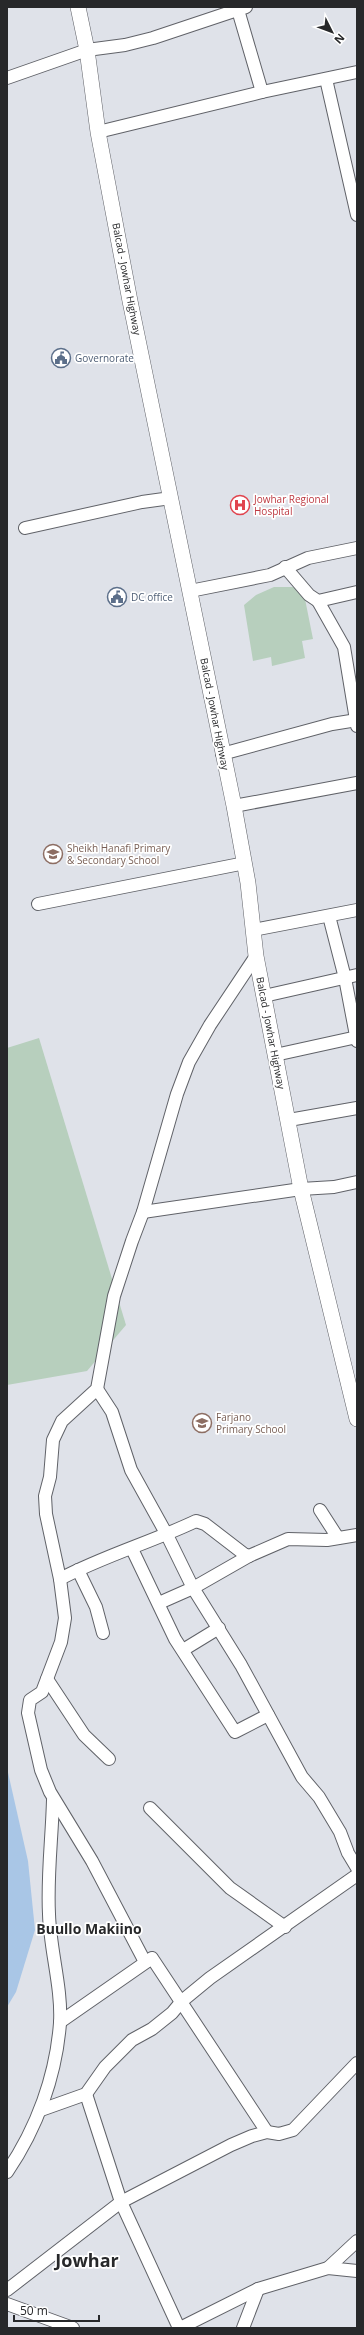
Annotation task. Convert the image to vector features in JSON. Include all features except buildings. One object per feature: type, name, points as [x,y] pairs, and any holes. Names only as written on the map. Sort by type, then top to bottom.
[{"type":"main road","name":"Balcad - Jowhar Highway","points":[[78,7],[87,50],[98,132],[245,864],[256,956],[289,1120],[301,1189],[357,1419]]},
{"type":"street","points":[[7,78],[87,50],[125,45],[153,38],[242,8],[262,92]]},
{"type":"street","points":[[98,132],[262,92],[357,72]]},
{"type":"street","points":[[326,79],[357,215]]},
{"type":"street","points":[[25,528],[142,502],[171,498]]},
{"type":"street","points":[[190,591],[270,574],[308,558],[357,548]]},
{"type":"street","points":[[222,754],[332,724],[357,722],[352,661],[340,637],[318,601],[309,595],[285,567]]},
{"type":"street","points":[[318,601],[357,592]]},
{"type":"street","points":[[234,806],[357,783]]},
{"type":"street","points":[[38,904],[245,864]]},
{"type":"street","points":[[253,930],[357,910]]},
{"type":"street","points":[[275,1056],[357,1039],[345,978],[329,916]]},
{"type":"street","points":[[145,1962],[92,1861],[53,1800],[42,1770],[28,1713],[30,1700],[42,1692],[61,1642],[65,1618],[60,1579],[46,1514],[45,1496],[50,1477],[53,1440],[62,1421],[97,1389],[114,1296],[132,1241],[144,1212],[177,1094],[189,1062],[210,1025],[256,956]]},
{"type":"street","points":[[264,996],[357,975]]},
{"type":"street","points":[[289,1120],[357,1108]]},
{"type":"street","points":[[144,1212],[301,1189],[334,1187],[357,1182]]},
{"type":"street","points":[[97,1389],[112,1412],[131,1470],[167,1535],[193,1588],[219,1628],[302,1777],[319,1798],[340,1832],[348,1853],[357,1868]]},
{"type":"street","points":[[320,1510],[338,1538]]},
{"type":"street","points":[[60,1579],[78,1570],[200,1521],[244,1554],[250,1556]]},
{"type":"street","points":[[159,1603],[193,1588],[250,1556],[288,1539],[327,1540],[357,1535]]},
{"type":"street","points":[[132,1549],[159,1603],[175,1640],[183,1650],[235,1732],[268,1715]]},
{"type":"street","points":[[78,1570],[96,1607],[103,1633]]},
{"type":"street","points":[[183,1650],[219,1628]]},
{"type":"street","points":[[47,1679],[84,1735],[109,1759]]},
{"type":"street","points":[[7,2172],[21,2151],[41,2110],[55,2064],[60,2022],[49,1916],[49,1851],[53,1800]]},
{"type":"street","points":[[150,1808],[230,1888],[285,1927]]},
{"type":"street","points":[[41,2110],[86,2094],[118,2052],[172,2013],[182,2001],[210,1978],[285,1927],[357,1875]]},
{"type":"street","points":[[60,2022],[152,1958],[182,2001],[222,2066],[267,2132]]},
{"type":"street","points":[[7,2290],[121,2202],[231,2145],[267,2132],[279,2134],[293,2130],[357,2064]]},
{"type":"street","points":[[86,2094],[121,2202],[153,2276],[180,2328],[258,2289],[328,2268],[357,2271]]},
{"type":"street","points":[[328,2268],[357,2241]]},
{"type":"street","points":[[246,2326],[258,2289]]},
{"type":"street","points":[[7,2304],[72,2328]]},
{"type":"green space","points":[[274,587],[293,587],[304,594],[313,639],[302,641],[305,658],[272,666],[271,657],[253,661],[244,605],[256,595]]},
{"type":"green space","points":[[39,1038],[126,1325],[87,1371],[7,1385],[7,1048]]},
{"type":"water","points":[[7,1768],[28,1861],[35,1930],[16,1992],[7,2007]]},
{"type":"place","name":"Governorate","points":[[61,358]]},
{"type":"place","name":"Jowhar Regional Hospital","points":[[240,505]]},
{"type":"place","name":"DC office","points":[[117,597]]},
{"type":"place","name":"Sheikh Hanafi Primary & Secondary School","points":[[53,854]]},
{"type":"place","name":"Farjano Primary School","points":[[202,1423]]},
{"type":"district","name":"Buullo Makiino","points":[[89,1928]]},
{"type":"district","name":"Jowhar","points":[[87,2260]]}]
